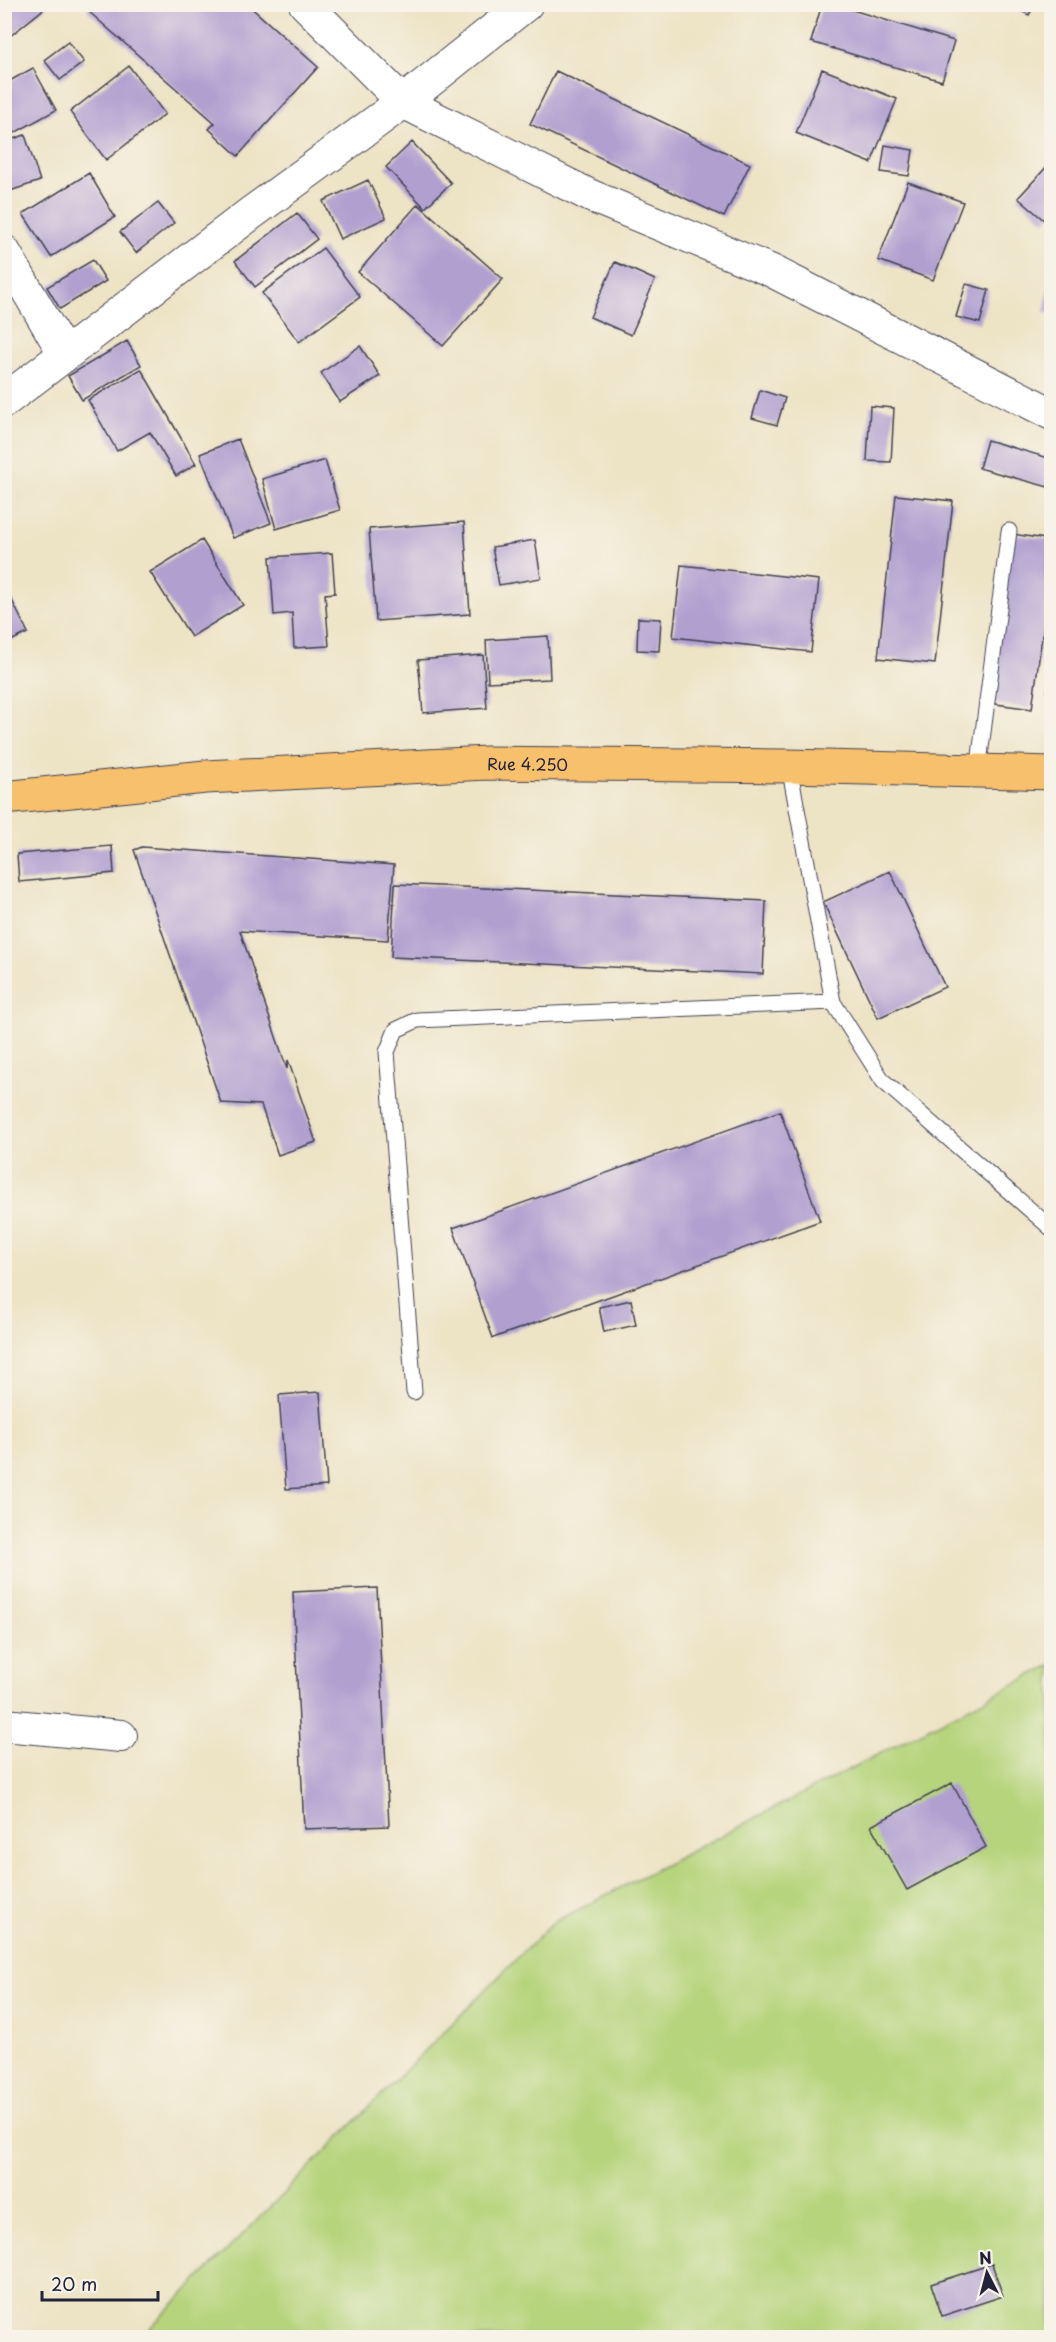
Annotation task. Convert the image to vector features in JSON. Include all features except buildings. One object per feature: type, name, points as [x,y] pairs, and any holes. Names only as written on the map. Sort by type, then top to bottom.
[{"type":"main road","name":"Rue 4.250","points":[[4,798],[205,777],[487,763],[789,766],[1052,773]]},
{"type":"street","points":[[305,4],[403,102],[591,196],[772,271],[1052,414]]},
{"type":"street","points":[[4,401],[250,214],[403,102],[526,4]]},
{"type":"street","points":[[4,251],[65,355]]},
{"type":"street","points":[[4,1725],[121,1736]]},
{"type":"lane","points":[[978,771],[1009,531]]},
{"type":"lane","points":[[789,766],[833,1002],[883,1081],[1052,1230]]},
{"type":"lane","points":[[414,1392],[387,1052],[396,1029],[417,1020],[833,1002]]},
{"type":"green space","points":[[1051,1665],[1051,2337],[140,2338],[552,1923]]}]
